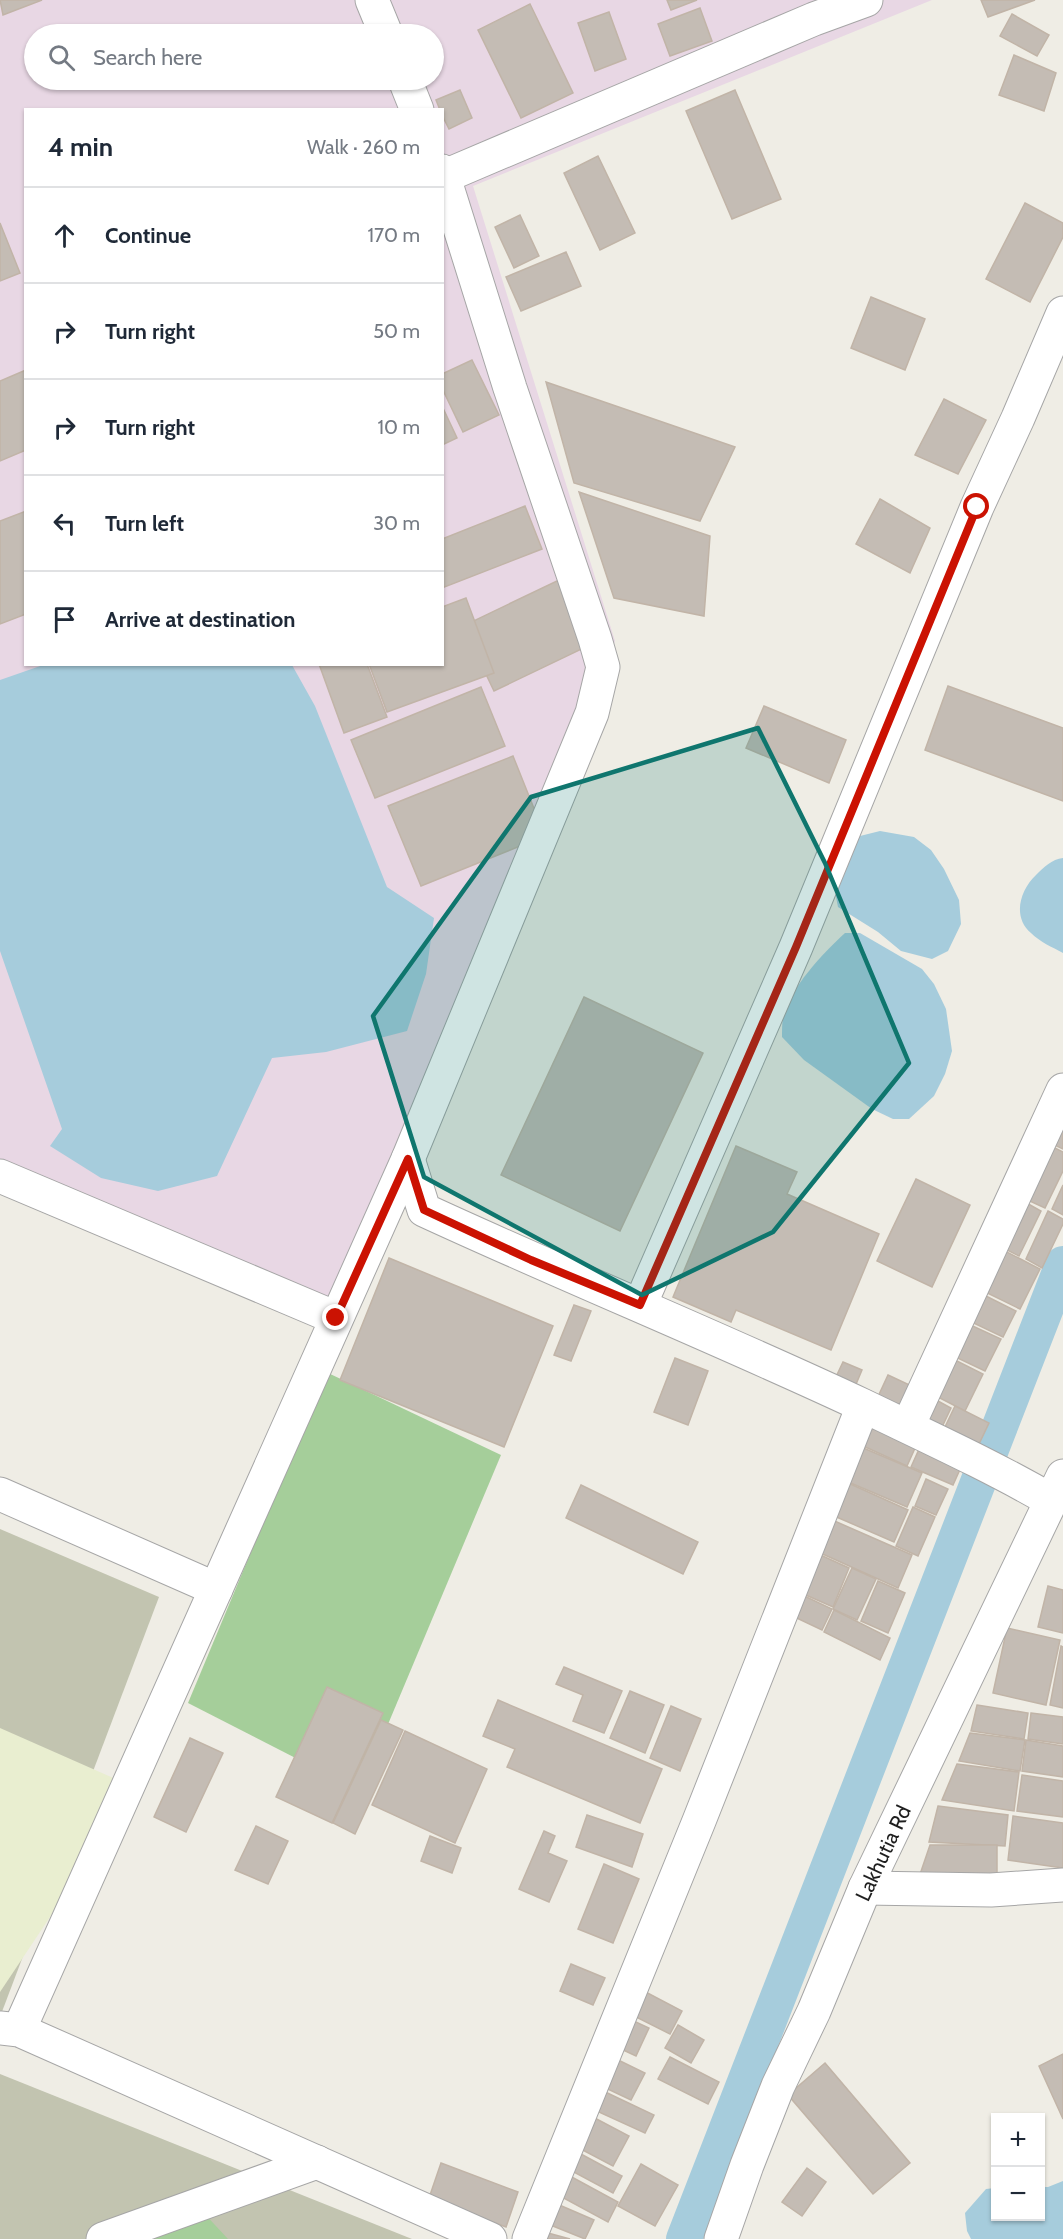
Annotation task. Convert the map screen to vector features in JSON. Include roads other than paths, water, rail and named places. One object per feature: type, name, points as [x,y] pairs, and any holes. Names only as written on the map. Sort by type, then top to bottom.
[{"type":"street","points":[[372,0],[382,24]]},
{"type":"street","points":[[490,2239],[9,2029],[216,1589],[408,1159],[592,713],[603,667],[510,388],[444,174],[814,19],[866,0]]},
{"type":"street","points":[[409,90],[416,108]]},
{"type":"street","points":[[640,1305],[796,947],[977,507],[1063,313]]},
{"type":"street","points":[[908,1426],[1063,1090]]},
{"type":"street","points":[[408,1159],[424,1210],[531,1260],[810,1380],[1005,1474],[1058,1488]]},
{"type":"street","points":[[0,1176],[336,1318]]},
{"type":"street","points":[[529,2239],[699,1821],[863,1406]]},
{"type":"street","name":"Lakhutia Rd","points":[[721,2239],[778,2086],[814,2011],[865,1888],[1058,1488]]},
{"type":"street","points":[[0,1494],[216,1589]]},
{"type":"street","points":[[865,1888],[991,1890],[1063,1885]]},
{"type":"street","points":[[103,2239],[317,2162]]},
{"type":"water","points":[[40,666],[293,666],[315,706],[387,887],[434,918],[426,974],[407,1031],[326,1052],[272,1058],[217,1176],[158,1191],[101,1178],[50,1146],[62,1129],[0,951],[0,680]]},
{"type":"water","points":[[880,831],[914,837],[931,850],[944,869],[959,900],[961,924],[948,951],[932,959],[901,951],[878,932],[838,907],[833,882],[844,853],[860,836]]},
{"type":"water","points":[[1063,858],[1063,953],[1042,942],[1025,927],[1020,904],[1030,881],[1048,864]]},
{"type":"water","points":[[845,933],[860,933],[922,969],[934,984],[946,1009],[952,1051],[945,1074],[934,1096],[909,1119],[893,1119],[872,1109],[804,1060],[782,1037],[783,1017],[792,995],[827,950]]},
{"type":"water","points":[[1063,2181],[1063,2239],[971,2239],[967,2231],[965,2213],[986,2189],[991,2188],[991,2221],[1045,2221],[1045,2187]]},
{"type":"waterway","points":[[684,2239],[1063,1264]]}]
